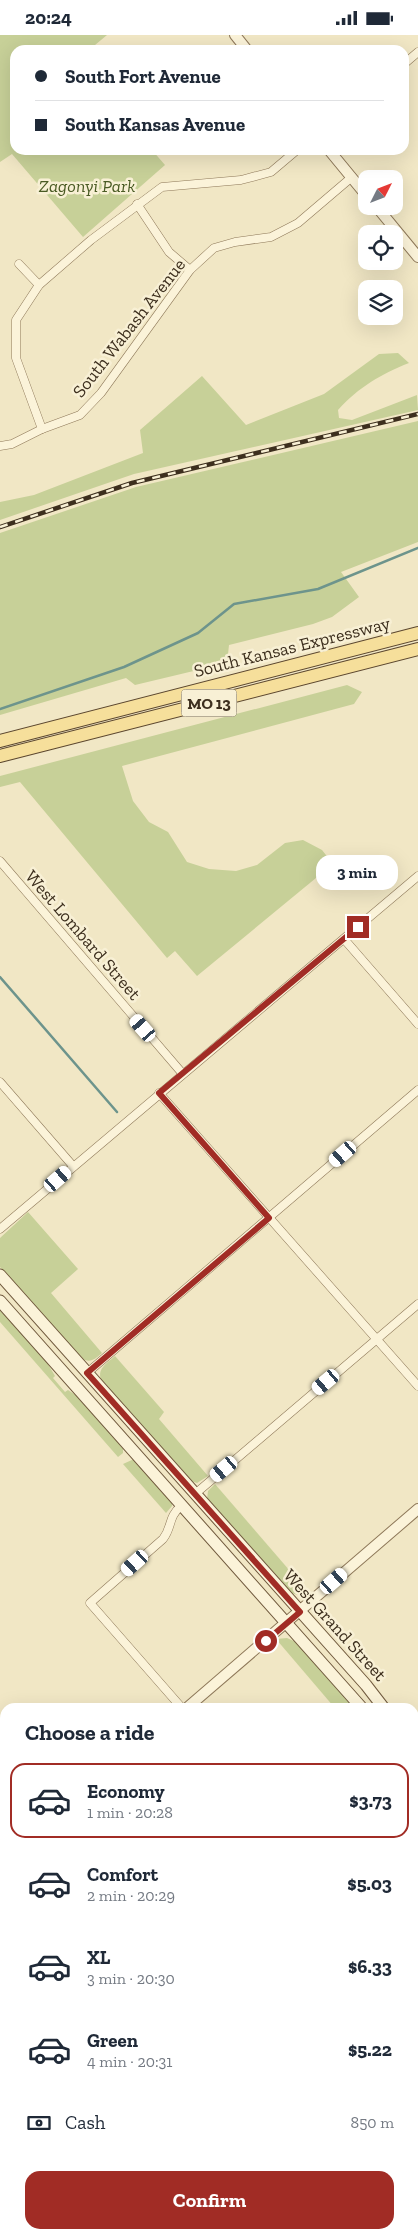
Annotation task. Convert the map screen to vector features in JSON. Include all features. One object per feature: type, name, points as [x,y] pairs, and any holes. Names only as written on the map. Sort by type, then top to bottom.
[{"type":"main road","name":"South Kansas Expressway","points":[[0,741],[418,633]]},
{"type":"main road","name":"South Kansas Expressway","points":[[0,756],[418,649]]},
{"type":"main road","name":"West Grand Street","points":[[0,1275],[366,1685],[380,1703]]},
{"type":"main road","name":"West Grand Street","points":[[0,1301],[357,1703]]},
{"type":"street","points":[[235,35],[243,45]]},
{"type":"street","points":[[42,429],[16,358],[16,320],[39,285],[137,204],[162,187],[241,180],[271,172],[291,155]]},
{"type":"street","points":[[333,155],[358,185]]},
{"type":"street","name":"South Wabash Avenue","points":[[0,446],[12,445],[42,429],[80,415],[101,393],[190,270],[214,248],[235,242],[271,237],[298,223],[352,177]]},
{"type":"street","points":[[137,204],[169,252],[190,270]]},
{"type":"street","points":[[383,215],[418,257]]},
{"type":"street","points":[[19,264],[39,285]]},
{"type":"street","name":"West Lombard Street","points":[[0,861],[182,1073]]},
{"type":"street","points":[[0,1229],[182,1073],[418,876]]},
{"type":"street","points":[[344,939],[418,1025]]},
{"type":"street","points":[[0,1082],[73,1166]]},
{"type":"street","points":[[87,1373],[418,1089]]},
{"type":"street","points":[[159,1093],[418,1386]]},
{"type":"street","points":[[194,1494],[418,1304]]},
{"type":"street","points":[[178,1703],[90,1603],[163,1539],[168,1531],[172,1515],[182,1505]]},
{"type":"street","points":[[193,1703],[418,1509]]},
{"type":"green space","name":"Zagonyi Park","points":[[0,35],[107,35],[95,45],[10,45],[10,155],[0,162]]},
{"type":"green space","name":"Zagonyi Park","points":[[13,155],[156,155],[165,165],[83,237]]},
{"type":"green space","points":[[398,353],[409,363],[362,388],[338,410],[339,418],[352,420],[417,395],[418,410],[134,474],[0,520],[0,502],[34,495],[143,453],[140,430],[202,376],[246,425],[324,394],[379,354]]},
{"type":"green space","points":[[418,421],[418,542],[341,572],[359,597],[332,617],[313,624],[229,645],[227,663],[135,685],[126,678],[0,715],[0,533],[136,487]]},
{"type":"green space","points":[[347,685],[362,692],[354,704],[122,766],[133,801],[149,822],[168,832],[187,862],[209,869],[236,871],[257,865],[285,843],[303,840],[322,850],[333,864],[197,976],[175,951],[167,958],[20,782],[0,787],[0,776]]},
{"type":"green space","points":[[28,1212],[78,1269],[51,1293],[102,1353],[92,1360],[87,1361],[81,1358],[0,1267],[0,1238]]},
{"type":"green space","points":[[0,1307],[42,1354],[55,1376],[53,1378],[65,1392],[68,1390],[80,1398],[123,1446],[123,1453],[118,1457],[0,1322]]},
{"type":"green space","points":[[115,1356],[164,1412],[159,1419],[208,1476],[197,1483],[188,1480],[102,1382],[100,1377],[101,1370]]},
{"type":"green space","points":[[134,1459],[172,1501],[172,1506],[166,1513],[123,1464]]},
{"type":"green space","points":[[215,1484],[309,1593],[302,1596],[291,1593],[207,1499],[208,1491]]},
{"type":"green space","points":[[287,1638],[296,1642],[351,1703],[331,1703],[276,1639]]},
{"type":"waterway","points":[[0,709],[124,667],[198,633],[234,604],[318,589],[418,548]]},
{"type":"waterway","points":[[0,977],[117,1112]]},
{"type":"railway","points":[[0,527],[132,483],[418,414]]},
{"type":"route","points":[[266,1641],[300,1612],[87,1373],[269,1218],[159,1093],[358,927]]}]
